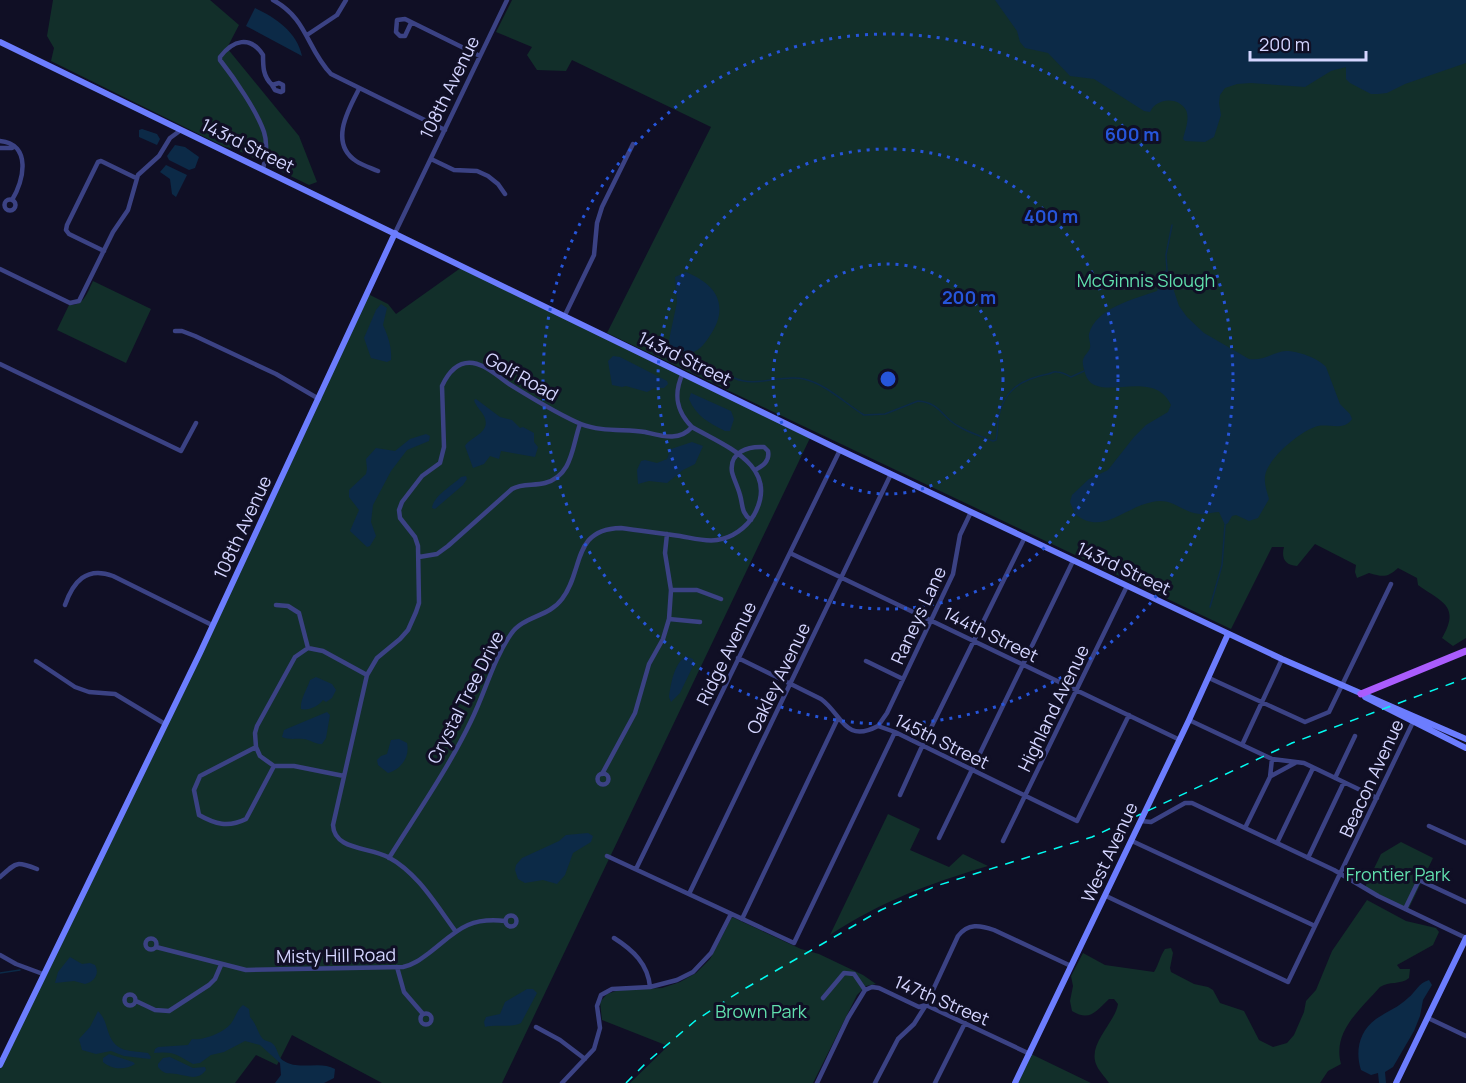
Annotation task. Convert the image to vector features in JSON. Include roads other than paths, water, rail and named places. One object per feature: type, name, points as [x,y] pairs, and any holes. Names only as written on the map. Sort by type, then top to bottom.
[{"type":"main road","name":"143rd Street","points":[[0,42],[840,450],[1228,634],[1361,694]]},
{"type":"main road","name":"108th Avenue","points":[[0,1065],[165,724],[395,233]]},
{"type":"main road","name":"West Avenue","points":[[1015,1083],[1106,896],[1228,634]]},
{"type":"main road","points":[[1361,694],[1466,651]]},
{"type":"main road","points":[[1386,685],[1380,694],[1386,703]]},
{"type":"main road","points":[[1361,694],[1386,703],[1466,748]]},
{"type":"main road","points":[[1361,694],[1373,703],[1466,739]]},
{"type":"main road","points":[[1396,1083],[1466,938]]},
{"type":"street","points":[[273,0],[294,15],[324,66],[341,80],[444,130]]},
{"type":"street","points":[[307,34],[337,15],[346,0]]},
{"type":"street","name":"108th Avenue","points":[[395,233],[507,0]]},
{"type":"street","points":[[411,23],[480,56]]},
{"type":"street","points":[[263,169],[266,149],[265,134],[220,57],[238,42],[243,41],[252,45],[263,55],[265,74],[272,85]]},
{"type":"street","points":[[359,89],[343,125],[342,135],[348,154],[356,161],[378,171]]},
{"type":"street","points":[[168,124],[170,138]]},
{"type":"street","points":[[0,269],[73,303],[81,298],[113,232],[128,210],[136,178],[159,156],[170,138],[182,130]]},
{"type":"street","points":[[0,141],[6,142],[21,154],[23,164],[12,200]]},
{"type":"street","points":[[565,315],[592,260],[602,207],[633,144]]},
{"type":"street","points":[[0,148],[14,148]]},
{"type":"street","points":[[431,159],[454,170],[477,171],[488,176],[505,194]]},
{"type":"street","points":[[104,251],[67,232],[67,225],[98,162],[101,161],[136,178]]},
{"type":"street","points":[[175,331],[195,336],[276,374],[319,399]]},
{"type":"street","points":[[0,364],[181,451],[195,423]]},
{"type":"street","name":"Golf Road","points":[[390,858],[370,849],[348,845],[336,837],[333,825],[367,675],[377,658],[400,639],[412,622],[419,603],[419,557],[415,537],[400,518],[399,510],[402,502],[422,476],[440,463],[444,447],[442,386],[452,370],[466,364],[481,366],[580,424],[588,426],[675,438],[687,433],[692,427]]},
{"type":"street","points":[[683,373],[678,387],[677,404],[680,412],[692,427],[738,453],[748,460],[755,470],[760,485],[760,494],[759,503],[751,520],[743,513],[732,469],[738,453],[746,448],[761,446],[769,454],[765,464],[755,470]]},
{"type":"street","points":[[419,557],[437,554],[517,486],[547,483],[561,475],[570,461],[580,424]]},
{"type":"street","name":"Ridge Avenue","points":[[636,869],[840,450]]},
{"type":"street","name":"Oakley Avenue","points":[[689,894],[891,474]]},
{"type":"street","name":"Raneys Lane","points":[[878,726],[883,720],[953,574],[960,535],[971,512]]},
{"type":"street","name":"Crystal Tree Drive","points":[[390,858],[472,721],[510,635],[524,622],[546,613],[562,600],[568,590],[579,556],[588,541],[598,533],[613,528],[716,540],[739,532],[751,520]]},
{"type":"street","points":[[602,774],[635,713],[649,664],[663,639],[669,619],[671,590],[665,553],[667,534]]},
{"type":"street","points":[[900,795],[1024,537]]},
{"type":"street","name":"144th Street","points":[[790,553],[1180,740]]},
{"type":"street","points":[[939,838],[1073,561]]},
{"type":"street","points":[[65,605],[77,581],[87,575],[101,573],[113,576],[212,625]]},
{"type":"street","points":[[1209,678],[1305,722],[1329,712],[1391,584]]},
{"type":"street","name":"Highland Avenue","points":[[1003,841],[1127,586]]},
{"type":"street","points":[[671,590],[697,590],[721,599]]},
{"type":"street","points":[[276,605],[288,606],[299,613],[308,648]]},
{"type":"street","points":[[669,619],[700,622]]},
{"type":"street","points":[[344,776],[294,766],[274,766],[260,756],[256,747],[255,733],[295,657],[308,648],[323,651],[367,675]]},
{"type":"street","name":"145th Street","points":[[738,658],[821,699],[848,728],[859,731],[878,726],[895,732],[1077,821],[1129,715]]},
{"type":"street","points":[[1242,745],[1282,659]]},
{"type":"street","points":[[36,661],[82,690],[115,694],[165,724]]},
{"type":"street","points":[[866,661],[903,679]]},
{"type":"street","points":[[742,919],[838,718]]},
{"type":"street","name":"Beacon Avenue","points":[[1106,896],[1288,982],[1414,719]]},
{"type":"street","points":[[1189,720],[1272,759],[1298,762],[1377,798]]},
{"type":"street","points":[[607,856],[794,944],[895,732]]},
{"type":"street","points":[[1335,778],[1355,736]]},
{"type":"street","points":[[256,747],[200,776],[194,790],[199,816],[214,823],[228,825],[246,819],[274,766]]},
{"type":"street","points":[[1245,828],[1273,770],[1272,759]]},
{"type":"street","points":[[1270,777],[1298,762]]},
{"type":"street","points":[[1277,843],[1313,768]]},
{"type":"street","points":[[1308,858],[1344,782]]},
{"type":"street","points":[[1141,821],[1151,822],[1185,803],[1192,803],[1341,874],[1378,896],[1466,938]]},
{"type":"street","points":[[1430,826],[1466,843]]},
{"type":"street","points":[[1132,841],[1315,927]]},
{"type":"street","points":[[390,858],[415,877],[456,932]]},
{"type":"street","points":[[0,877],[15,863],[21,862],[37,869]]},
{"type":"street","points":[[1405,909],[1419,880],[1466,902]]},
{"type":"street","points":[[562,1083],[594,1049],[600,1028],[597,1006],[601,995],[612,989],[650,987],[677,980],[693,972],[711,953],[731,914]]},
{"type":"street","name":"Misty Hill Road","points":[[156,947],[246,970],[397,967],[411,965],[456,932],[476,921],[505,921]]},
{"type":"street","points":[[875,1083],[898,1039],[914,1024],[926,1005],[958,936],[964,928],[982,926],[1071,966]]},
{"type":"street","points":[[614,938],[632,949],[641,960],[648,975],[650,987]]},
{"type":"street","points":[[0,955],[43,974]]},
{"type":"street","points":[[136,1001],[155,1010],[170,1011],[209,986],[221,965]]},
{"type":"street","points":[[397,967],[404,992],[423,1014]]},
{"type":"street","name":"147th Street","points":[[824,998],[844,973],[854,974],[865,990],[872,987],[879,988],[919,1007],[926,1005],[1030,1053]]},
{"type":"street","points":[[816,1083],[852,1010],[865,990]]},
{"type":"street","points":[[1428,1018],[1466,1036]]},
{"type":"street","points":[[935,1083],[965,1023]]},
{"type":"street","points":[[536,1026],[585,1059]]},
{"type":"water","points":[[995,0],[1466,0],[1466,63],[1405,84],[1387,93],[1378,94],[1371,94],[1350,83],[1346,79],[1346,67],[1331,71],[1305,87],[1237,84],[1225,88],[1220,95],[1221,115],[1214,137],[1205,142],[1185,141],[1183,139],[1188,117],[1186,110],[1178,102],[1167,100],[1157,104],[1150,112],[1144,111],[1094,79],[1070,76],[1048,53],[1025,48],[1020,42],[1017,31]]},
{"type":"water","points":[[255,8],[270,16],[290,33],[296,40],[302,56],[246,26]]},
{"type":"water","points":[[139,130],[157,134],[160,139],[157,145],[139,137]]},
{"type":"water","points":[[175,145],[185,147],[199,157],[195,168],[189,170],[169,160],[167,156]]},
{"type":"water","points":[[166,165],[187,175],[176,197],[172,194],[170,179],[160,172]]},
{"type":"water","points":[[1167,270],[1179,306],[1204,333],[1249,359],[1259,359],[1286,351],[1313,358],[1326,367],[1340,404],[1352,419],[1341,426],[1318,426],[1311,429],[1294,439],[1278,454],[1267,469],[1265,482],[1269,499],[1258,518],[1249,521],[1236,515],[1232,516],[1225,525],[1219,512],[1194,513],[1172,503],[1159,501],[1141,505],[1104,521],[1094,522],[1075,514],[1070,502],[1072,495],[1089,479],[1108,470],[1134,437],[1146,425],[1168,412],[1171,405],[1163,394],[1151,388],[1100,387],[1091,382],[1085,373],[1083,363],[1090,348],[1089,334],[1099,317],[1127,301],[1157,291],[1164,271]]},
{"type":"water","points":[[686,272],[706,283],[713,290],[719,307],[719,316],[709,337],[700,348],[688,354],[671,347],[669,340],[677,302],[675,277]]},
{"type":"water","points":[[381,304],[387,308],[383,325],[389,342],[391,360],[387,362],[371,358],[364,338]]},
{"type":"water","points":[[613,356],[620,357],[667,381],[668,384],[664,388],[655,388],[647,392],[612,385],[608,361]]},
{"type":"water","points":[[691,393],[731,411],[734,419],[730,431],[725,431],[708,422],[699,414],[689,399]]},
{"type":"water","points":[[476,399],[500,417],[512,420],[520,428],[523,427],[534,433],[534,442],[538,447],[535,457],[501,451],[499,459],[490,456],[484,464],[473,468],[465,446],[480,434],[486,422],[474,400]]},
{"type":"water","points":[[426,434],[430,436],[429,441],[407,450],[391,471],[373,505],[371,522],[376,536],[367,547],[350,531],[359,510],[349,497],[349,490],[366,474],[366,459],[376,448],[395,451],[410,439]]},
{"type":"water","points":[[692,442],[703,446],[695,464],[667,483],[649,481],[638,484],[637,470],[641,461],[657,463],[667,459],[671,449]]},
{"type":"water","points":[[466,476],[467,479],[463,485],[435,509],[432,508],[440,495],[461,477]]},
{"type":"water","points":[[686,656],[693,659],[694,664],[680,693],[671,702],[669,697],[674,674]]},
{"type":"water","points":[[316,677],[332,684],[336,690],[332,698],[326,702],[323,700],[313,708],[301,709],[310,680]]},
{"type":"water","points":[[327,712],[330,715],[326,738],[322,744],[305,739],[282,737],[284,730]]},
{"type":"water","points":[[399,739],[407,743],[406,757],[401,765],[388,773],[378,765],[377,760],[387,754],[391,740]]},
{"type":"water","points":[[588,833],[593,836],[591,842],[573,853],[565,875],[557,884],[543,880],[525,883],[518,879],[515,870],[522,858],[559,841],[566,835]]},
{"type":"water","points":[[70,957],[82,964],[95,965],[97,971],[93,979],[85,984],[74,981],[55,983],[58,972]]},
{"type":"water","points":[[1429,980],[1432,985],[1423,1000],[1414,1031],[1393,1067],[1385,1072],[1386,1083],[1379,1083],[1378,1073],[1371,1075],[1361,1070],[1358,1056],[1362,1036],[1370,1024],[1401,1004],[1422,983]]},
{"type":"water","points":[[527,989],[533,989],[537,993],[521,1023],[485,1027],[486,1017],[500,1014],[505,1002]]},
{"type":"water","points":[[243,1005],[249,1009],[250,1017],[262,1038],[274,1045],[282,1060],[296,1065],[329,1066],[335,1069],[334,1078],[324,1083],[275,1083],[281,1075],[280,1063],[260,1045],[245,1041],[224,1052],[211,1055],[200,1063],[193,1064],[172,1053],[154,1053],[158,1047],[188,1045],[192,1039],[202,1039],[220,1032],[229,1026]]},
{"type":"water","points":[[98,1011],[117,1046],[122,1049],[148,1053],[150,1059],[124,1056],[111,1051],[96,1054],[82,1050],[79,1039],[90,1027]]},
{"type":"water","points":[[109,1054],[135,1064],[123,1068],[111,1067],[103,1062],[103,1058]]},
{"type":"water","points":[[170,1057],[193,1068],[205,1067],[206,1070],[200,1076],[193,1077],[160,1070],[158,1064],[163,1058]]},
{"type":"waterway","points":[[1167,270],[1166,255],[1172,225]]},
{"type":"waterway","points":[[734,378],[751,382],[786,378],[804,379],[828,390],[864,415],[885,414],[918,401],[925,402],[936,407],[953,423],[993,441],[996,440],[1000,410],[1015,388],[1030,379],[1054,372],[1061,372],[1071,377],[1084,371]]},
{"type":"waterway","points":[[1210,607],[1222,565],[1225,525]]},
{"type":"waterway","points":[[0,973],[20,970]]},
{"type":"railway","points":[[626,1083],[695,1021],[739,992],[881,910],[936,886],[1092,837],[1292,743],[1466,678]]},
{"type":"park label","name":"McGinnis Slough","points":[[1146,280]]},
{"type":"park label","name":"Frontier Park","points":[[1398,874]]},
{"type":"park label","name":"Brown Park","points":[[761,1011]]}]
